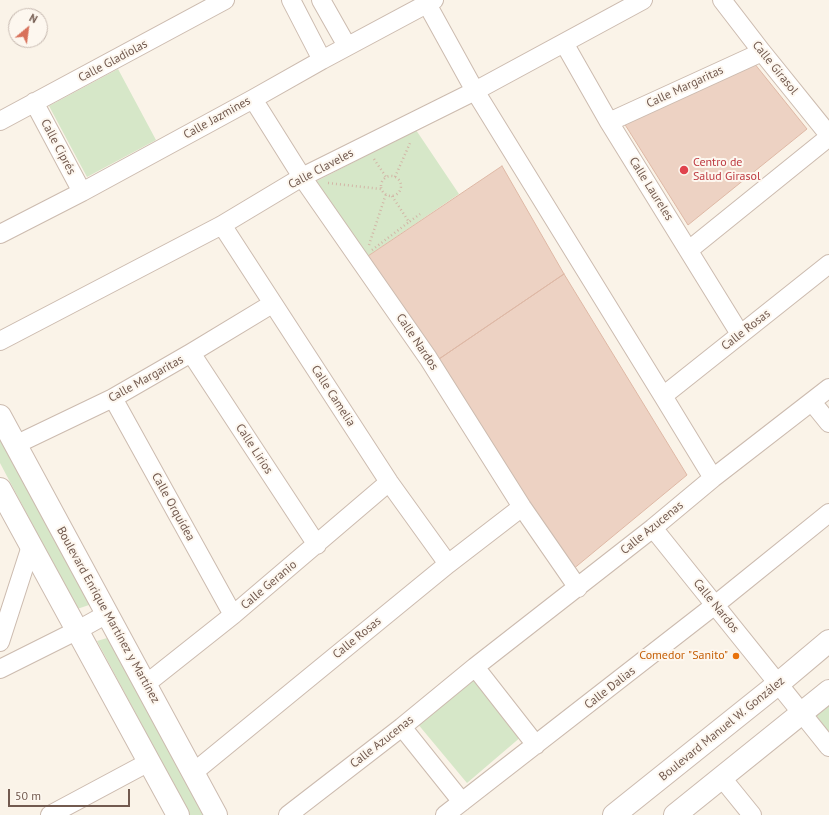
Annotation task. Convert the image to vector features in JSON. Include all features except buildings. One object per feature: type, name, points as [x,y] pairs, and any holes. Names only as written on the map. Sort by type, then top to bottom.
[{"type":"street","name":"Calle Gladiolas","points":[[0,121],[225,0]]},
{"type":"street","points":[[291,0],[322,60]]},
{"type":"street","points":[[322,0],[347,46]]},
{"type":"street","name":"Calle Claveles","points":[[0,341],[222,225],[302,177],[475,91],[644,0]]},
{"type":"street","name":"Calle Girasol","points":[[722,0],[829,136]]},
{"type":"street","points":[[430,2],[475,91],[664,396],[713,478]]},
{"type":"street","name":"Calle Jazmines","points":[[0,234],[82,192],[430,2]]},
{"type":"street","name":"Calle Laureles","points":[[564,43],[608,122],[740,334]]},
{"type":"street","name":"Calle Margaritas","points":[[608,122],[762,52]]},
{"type":"street","name":"Calle Nardos","points":[[253,99],[302,177],[428,358],[522,507],[578,588]]},
{"type":"street","name":"Calle Ciprés","points":[[34,102],[82,192]]},
{"type":"street","points":[[689,250],[829,136]]},
{"type":"street","name":"Calle Camelia","points":[[222,225],[272,304],[390,482],[448,564]]},
{"type":"street","name":"Calle Rosas","points":[[664,396],[829,264]]},
{"type":"street","name":"Calle Margaritas","points":[[15,445],[112,398],[191,353],[272,304]]},
{"type":"street","name":"Calle Lirios","points":[[191,353],[317,545]]},
{"type":"street","name":"Calle Azucenas","points":[[288,815],[402,727],[475,667],[653,528],[713,478],[829,388]]},
{"type":"street","name":"Calle Orquídea","points":[[112,398],[233,615]]},
{"type":"street","points":[[812,402],[829,423]]},
{"type":"street","name":"Boulevard Enrique Martínez y Martínez","points":[[0,416],[216,815]]},
{"type":"street","name":"Calle Geranio","points":[[146,684],[233,615],[390,482]]},
{"type":"street","points":[[1,494],[78,630],[178,815]]},
{"type":"street","name":"Calle Rosas","points":[[194,772],[448,564],[522,507]]},
{"type":"street","name":"Calle Dalias","points":[[445,815],[715,605],[829,513]]},
{"type":"street","name":"Calle Nardos","points":[[653,528],[829,747]]},
{"type":"street","points":[[0,642],[31,546]]},
{"type":"street","points":[[0,669],[107,614]]},
{"type":"street","name":"Boulevard Manuel W. González","points":[[614,815],[829,641]]},
{"type":"street","points":[[475,667],[536,745]]},
{"type":"street","points":[[675,815],[829,691]]},
{"type":"street","points":[[402,727],[462,802]]},
{"type":"street","points":[[50,815],[149,762]]},
{"type":"street","points":[[722,778],[752,815]]},
{"type":"path","points":[[395,176],[413,136]]},
{"type":"path","points":[[371,153],[386,177]]},
{"type":"path","points":[[381,188],[382,182],[386,177],[395,176]]},
{"type":"path","points":[[323,183],[381,188],[386,194],[392,196],[398,194],[401,188],[400,181],[395,176]]},
{"type":"path","points":[[369,247],[386,194]]},
{"type":"path","points":[[392,196],[409,222]]},
{"type":"path","points":[[366,254],[420,214]]},
{"type":"green space","points":[[118,69],[156,140],[87,177],[49,106]]},
{"type":"green space","points":[[416,130],[459,194],[368,256],[315,182]]},
{"type":"green space","points":[[0,426],[95,603],[77,609],[0,463]]},
{"type":"green space","points":[[114,636],[207,815],[190,815],[97,641]]},
{"type":"green space","points":[[472,677],[522,736],[467,783],[417,723]]},
{"type":"green space","points":[[829,704],[829,732],[815,714]]},
{"type":"place","name":"Centro de Salud Girasol","points":[[684,170]]},
{"type":"place","name":"Comedor \"Sanito\"","points":[[736,656]]}]
